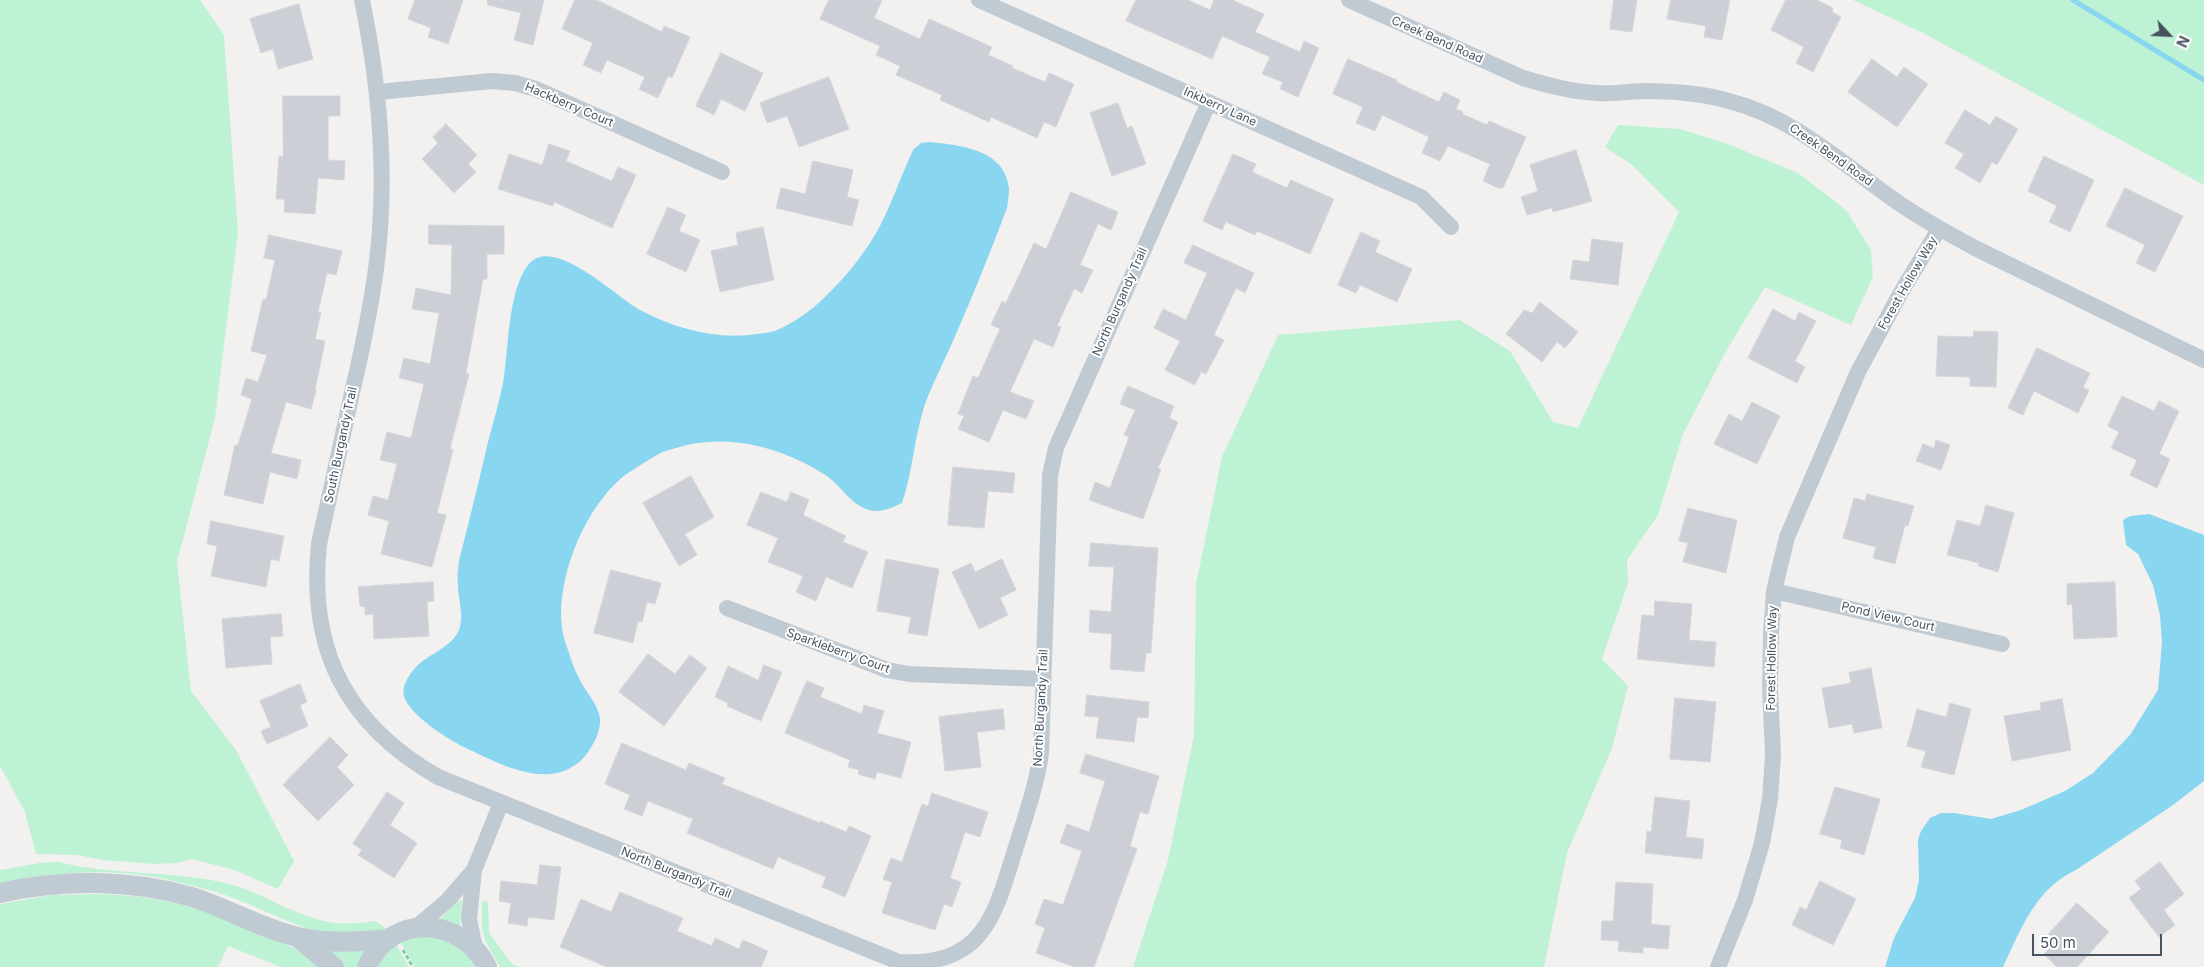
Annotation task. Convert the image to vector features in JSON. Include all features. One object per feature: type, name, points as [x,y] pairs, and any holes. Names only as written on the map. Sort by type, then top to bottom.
[{"type":"street","name":"South Burgandy Trail","points":[[362,0],[378,92],[382,189],[378,251],[370,312],[320,544],[316,574],[318,607],[324,640],[334,668],[349,696],[368,723],[390,746],[413,763],[438,777],[501,803]]},
{"type":"street","name":"Inkberry Lane","points":[[979,0],[1421,196],[1451,227]]},
{"type":"street","name":"Creek Bend Road","points":[[1349,0],[1523,78],[1551,87],[1600,94],[1644,91],[1687,94],[1728,100],[1766,113],[1801,131],[1899,203],[1940,229],[2204,360]]},
{"type":"street","name":"Hackberry Court","points":[[378,92],[492,80],[514,83],[536,89],[722,172]]},
{"type":"street","name":"North Burgandy Trail","points":[[501,803],[899,962],[917,965],[935,964],[967,950],[982,935],[996,910],[1037,780],[1041,754],[1050,475],[1056,448],[1209,102]]},
{"type":"street","name":"Forest Hollow Way","points":[[1718,967],[1745,900],[1762,843],[1770,798],[1773,754],[1770,633],[1774,590],[1787,537],[1858,372],[1900,294],[1940,229]]},
{"type":"street","name":"Pond View Court","points":[[1774,590],[2002,644]]},
{"type":"street","name":"Sparkleberry Court","points":[[727,608],[887,670],[909,674],[1043,679]]},
{"type":"street","points":[[475,948],[469,919],[474,870],[501,803]]},
{"type":"street","points":[[415,928],[447,901],[474,870]]},
{"type":"street","points":[[0,892],[55,885],[99,883],[134,885],[192,897],[297,937],[345,943],[393,940]]},
{"type":"street","points":[[368,967],[379,948],[405,930],[432,927],[447,930],[462,937],[475,948],[487,967]]},
{"type":"street","points":[[297,937],[334,967]]},
{"type":"path","points":[[393,940],[413,967]]},
{"type":"green space","points":[[0,0],[200,0],[224,35],[238,233],[215,418],[177,562],[191,691],[236,750],[294,861],[278,889],[235,870],[191,859],[177,863],[155,864],[102,860],[78,855],[36,854],[25,812],[0,766]]},
{"type":"green space","points":[[1853,0],[2204,0],[2204,185],[1923,33]]},
{"type":"green space","points":[[1618,125],[1680,129],[1728,144],[1798,173],[1846,210],[1871,250],[1873,277],[1851,325],[1765,287],[1726,351],[1683,434],[1658,515],[1627,560],[1628,583],[1602,659],[1628,686],[1612,748],[1567,853],[1544,967],[1133,967],[1168,860],[1194,735],[1196,584],[1222,457],[1278,335],[1460,320],[1510,351],[1553,422],[1578,428],[1679,212],[1631,164],[1605,147]]},
{"type":"green space","points":[[59,862],[101,869],[187,877],[229,884],[316,919],[341,923],[375,921],[387,929],[366,934],[345,935],[325,933],[306,928],[214,891],[169,880],[127,873],[85,872],[42,876],[0,883],[0,870],[40,863]]},
{"type":"green space","points":[[97,894],[161,900],[203,910],[266,934],[322,967],[281,967],[228,946],[218,967],[0,967],[0,904],[52,895]]},
{"type":"green space","points":[[459,900],[462,901],[460,927],[440,919]]},
{"type":"green space","points":[[488,901],[489,933],[512,964],[520,967],[500,967],[486,942],[482,929],[482,902]]},
{"type":"green space","points":[[421,933],[457,942],[479,967],[415,967],[400,941]]},
{"type":"green space","points":[[396,944],[409,967],[375,967]]},
{"type":"green space","points":[[328,949],[365,950],[358,967],[344,967]]},
{"type":"water","points":[[921,143],[954,145],[990,157],[1006,175],[1009,193],[1007,208],[989,256],[925,404],[902,503],[882,510],[873,511],[863,508],[851,500],[827,476],[810,466],[792,457],[754,445],[734,442],[695,443],[662,452],[625,475],[604,497],[582,531],[567,570],[561,609],[563,635],[575,670],[595,705],[600,719],[598,733],[586,755],[573,766],[559,772],[544,774],[528,773],[497,762],[460,745],[431,727],[407,703],[403,692],[407,679],[415,668],[449,643],[460,628],[459,561],[503,383],[512,306],[521,277],[528,265],[539,257],[553,257],[569,262],[585,271],[640,310],[682,328],[726,335],[775,331],[813,308],[851,268],[870,244],[880,225],[913,150]]},
{"type":"water","points":[[2149,514],[2204,535],[2204,781],[2173,805],[2050,887],[2023,924],[2003,967],[1885,967],[1894,938],[1915,898],[1919,880],[1918,840],[1921,831],[1930,818],[1941,813],[1954,813],[1991,819],[2021,810],[2065,791],[2093,773],[2130,735],[2158,690],[2162,642],[2160,615],[2153,585],[2138,554],[2126,545],[2123,520],[2130,516]]},
{"type":"building","points":[[415,0],[463,0],[448,44],[428,37],[431,28],[408,19]]},
{"type":"building","points":[[488,0],[544,0],[533,45],[514,40],[521,13],[488,5]]},
{"type":"building","points":[[575,0],[597,0],[662,32],[664,26],[690,37],[672,78],[668,76],[658,98],[639,89],[645,77],[607,60],[601,73],[583,65],[593,43],[562,29]]},
{"type":"building","points":[[829,0],[882,0],[874,18],[920,39],[929,19],[992,47],[988,55],[1013,66],[1012,68],[1045,82],[1049,73],[1074,84],[1056,127],[1044,122],[1037,138],[991,117],[989,122],[940,100],[942,95],[896,75],[900,66],[876,55],[880,46],[820,19]]},
{"type":"building","points":[[1136,0],[1188,0],[1210,10],[1214,0],[1232,0],[1264,14],[1255,32],[1300,52],[1304,41],[1319,48],[1298,97],[1280,89],[1283,82],[1262,74],[1270,57],[1222,36],[1212,59],[1126,21]]},
{"type":"building","points":[[1614,0],[1637,0],[1632,32],[1610,29]]},
{"type":"building","points":[[1671,0],[1730,0],[1722,40],[1704,37],[1706,26],[1667,19]]},
{"type":"building","points":[[1786,0],[1817,0],[1833,8],[1832,12],[1841,17],[1813,72],[1796,63],[1804,47],[1771,30]]},
{"type":"building","points":[[299,4],[313,59],[278,69],[273,49],[261,53],[250,19]]},
{"type":"building","points":[[721,53],[763,73],[745,111],[721,99],[714,115],[696,106]]},
{"type":"building","points":[[1348,59],[1397,80],[1396,82],[1439,102],[1444,92],[1460,100],[1456,109],[1463,112],[1462,114],[1487,125],[1489,121],[1526,137],[1503,188],[1498,188],[1483,181],[1490,164],[1448,146],[1440,161],[1422,153],[1429,137],[1382,115],[1375,131],[1356,123],[1363,107],[1333,94]]},
{"type":"building","points":[[1872,59],[1897,77],[1904,67],[1928,84],[1897,127],[1848,92]]},
{"type":"building","points":[[829,77],[849,129],[799,147],[787,116],[767,123],[760,103]]},
{"type":"building","points":[[283,96],[340,96],[340,116],[328,116],[328,160],[345,161],[344,180],[318,178],[315,214],[284,212],[285,199],[276,199],[279,156],[283,157]]},
{"type":"building","points":[[1118,103],[1127,128],[1132,126],[1146,164],[1112,176],[1090,113]]},
{"type":"building","points":[[1965,110],[1990,125],[1996,116],[2018,129],[1997,165],[1992,162],[1980,183],[1955,168],[1964,154],[1945,143]]},
{"type":"building","points":[[446,124],[477,155],[468,164],[476,172],[454,193],[422,159],[438,143],[433,137]]},
{"type":"building","points":[[549,144],[570,151],[566,161],[612,181],[618,167],[636,175],[612,228],[554,202],[553,206],[498,189],[509,154],[542,165]]},
{"type":"building","points":[[1576,150],[1592,201],[1553,212],[1552,208],[1527,215],[1521,197],[1538,191],[1530,165]]},
{"type":"building","points":[[1233,154],[1256,164],[1252,172],[1287,188],[1291,180],[1334,199],[1310,254],[1257,231],[1255,235],[1226,222],[1222,230],[1203,221]]},
{"type":"building","points":[[2044,156],[2094,180],[2070,232],[2049,222],[2057,206],[2028,191]]},
{"type":"building","points":[[813,161],[853,170],[847,197],[859,200],[852,226],[776,208],[781,188],[805,194]]},
{"type":"building","points":[[2125,188],[2183,216],[2155,272],[2136,263],[2145,245],[2106,226]]},
{"type":"building","points":[[1071,192],[1118,212],[1111,230],[1098,224],[1080,265],[1093,270],[1082,293],[1074,289],[1057,326],[1061,327],[1053,347],[1034,339],[1010,392],[1034,401],[1026,419],[1003,410],[989,442],[958,429],[964,416],[958,414],[973,376],[978,378],[1000,329],[991,325],[1002,301],[1006,303],[1034,243],[1046,249]]},
{"type":"building","points":[[668,207],[686,215],[679,231],[700,240],[686,272],[647,254]]},
{"type":"building","points":[[429,225],[504,226],[504,254],[487,254],[487,279],[483,279],[466,373],[469,374],[450,449],[453,450],[437,513],[446,515],[432,567],[381,554],[389,521],[368,515],[373,496],[388,500],[397,464],[380,460],[387,432],[411,438],[424,384],[399,378],[404,358],[430,364],[439,313],[412,309],[416,288],[451,295],[452,245],[429,244]]},
{"type":"building","points":[[763,227],[774,280],[720,292],[711,251],[738,245],[736,233]]},
{"type":"building","points":[[1361,232],[1380,241],[1375,252],[1412,269],[1397,302],[1360,285],[1356,293],[1338,285]]},
{"type":"building","points":[[269,235],[342,251],[336,275],[327,273],[318,312],[321,312],[315,339],[325,341],[311,409],[286,402],[271,453],[301,460],[297,479],[270,472],[263,504],[224,495],[235,445],[238,445],[252,399],[241,395],[246,378],[258,382],[267,355],[251,351],[263,299],[266,300],[275,260],[264,258]]},
{"type":"building","points":[[1592,239],[1623,243],[1618,285],[1570,279],[1573,260],[1589,262]]},
{"type":"building","points":[[1193,245],[1254,273],[1245,293],[1236,288],[1214,335],[1224,340],[1206,374],[1201,372],[1195,385],[1165,370],[1180,341],[1154,328],[1163,309],[1186,320],[1207,273],[1184,263]]},
{"type":"building","points":[[1540,302],[1578,332],[1565,348],[1557,342],[1542,362],[1506,334],[1524,310],[1532,313]]},
{"type":"building","points":[[1773,309],[1795,321],[1799,312],[1816,321],[1795,361],[1805,367],[1797,383],[1748,358]]},
{"type":"building","points":[[1974,331],[1998,332],[1996,387],[1970,386],[1970,377],[1936,376],[1938,336],[1973,337]]},
{"type":"building","points":[[2037,348],[2090,373],[2083,388],[2089,390],[2078,413],[2034,391],[2023,415],[2008,408]]},
{"type":"building","points":[[1128,386],[1174,406],[1169,418],[1178,422],[1158,468],[1161,469],[1143,519],[1089,500],[1095,482],[1110,488],[1129,437],[1124,435],[1135,410],[1120,404]]},
{"type":"building","points":[[2122,396],[2154,411],[2159,401],[2179,411],[2159,454],[2170,459],[2157,488],[2130,475],[2137,460],[2111,448],[2119,432],[2108,426]]},
{"type":"building","points":[[1752,402],[1780,416],[1757,464],[1714,444],[1729,414],[1742,421]]},
{"type":"building","points":[[1936,440],[1950,445],[1941,470],[1916,461],[1923,444],[1934,448]]},
{"type":"building","points":[[953,467],[1015,473],[1013,493],[988,491],[984,528],[948,525]]},
{"type":"building","points":[[691,476],[714,517],[685,534],[697,555],[679,566],[643,503]]},
{"type":"building","points":[[761,492],[787,502],[791,492],[809,500],[803,515],[846,536],[843,542],[868,552],[852,588],[826,577],[816,601],[796,592],[803,576],[768,562],[778,538],[747,525]]},
{"type":"building","points":[[1867,494],[1914,506],[1908,526],[1905,525],[1895,564],[1873,558],[1876,547],[1843,538],[1854,498],[1865,501]]},
{"type":"building","points":[[1986,505],[2014,513],[1998,572],[1978,566],[1979,563],[1947,555],[1957,520],[1980,526]]},
{"type":"building","points":[[1688,508],[1737,520],[1726,573],[1683,562],[1688,543],[1679,541]]},
{"type":"building","points":[[211,521],[284,536],[279,561],[271,559],[266,587],[211,576],[217,546],[207,544]]},
{"type":"building","points":[[1091,543],[1158,548],[1151,653],[1146,653],[1144,672],[1110,669],[1112,634],[1089,632],[1090,610],[1111,612],[1114,567],[1089,566]]},
{"type":"building","points":[[886,559],[939,569],[927,636],[908,633],[911,617],[877,611]]},
{"type":"building","points":[[1002,559],[1016,590],[1000,598],[1008,615],[979,629],[952,572],[971,563],[975,572]]},
{"type":"building","points":[[611,570],[661,583],[655,604],[647,602],[642,622],[638,621],[633,643],[594,633]]},
{"type":"building","points":[[433,582],[434,601],[427,602],[429,636],[374,639],[373,614],[365,615],[365,607],[360,606],[358,587]]},
{"type":"building","points":[[2115,582],[2117,637],[2074,639],[2072,604],[2067,605],[2067,584]]},
{"type":"building","points":[[1655,601],[1692,604],[1689,640],[1716,642],[1714,667],[1637,659],[1642,615],[1654,616]]},
{"type":"building","points":[[281,614],[283,636],[270,637],[272,664],[226,668],[222,619]]},
{"type":"building","points":[[648,654],[675,674],[690,655],[707,668],[664,726],[619,692]]},
{"type":"building","points":[[764,665],[782,672],[761,721],[727,706],[728,703],[715,697],[728,666],[758,680]]},
{"type":"building","points":[[1871,668],[1882,728],[1854,733],[1852,724],[1829,728],[1822,688],[1851,683],[1849,673]]},
{"type":"building","points":[[807,681],[824,688],[820,697],[862,714],[864,705],[884,711],[877,733],[911,742],[901,778],[877,772],[875,779],[858,774],[859,770],[848,767],[850,760],[785,733]]},
{"type":"building","points":[[300,684],[307,702],[300,705],[308,726],[267,744],[261,731],[271,727],[260,701]]},
{"type":"building","points":[[1087,695],[1149,702],[1148,718],[1137,717],[1134,742],[1096,738],[1099,717],[1085,716]]},
{"type":"building","points":[[1675,698],[1716,702],[1710,762],[1670,759]]},
{"type":"building","points":[[2062,699],[2071,750],[2012,761],[2004,716],[2041,710],[2040,703]]},
{"type":"building","points":[[1950,703],[1971,709],[1954,775],[1921,767],[1926,751],[1907,746],[1917,709],[1946,717]]},
{"type":"building","points":[[1003,709],[1005,729],[977,732],[981,767],[945,771],[939,717]]},
{"type":"building","points":[[330,737],[348,755],[337,767],[354,785],[318,821],[283,785]]},
{"type":"building","points":[[622,743],[686,770],[689,763],[725,778],[722,784],[820,823],[820,821],[846,832],[849,826],[871,836],[845,897],[822,887],[826,877],[778,857],[773,869],[687,833],[693,819],[648,801],[642,816],[624,809],[630,795],[605,784]]},
{"type":"building","points":[[1086,754],[1159,776],[1148,814],[1140,812],[1130,846],[1137,849],[1094,967],[1075,967],[1036,953],[1045,928],[1035,924],[1044,899],[1063,905],[1082,851],[1060,843],[1067,824],[1089,832],[1105,781],[1080,773]]},
{"type":"building","points":[[1835,787],[1880,799],[1864,855],[1840,848],[1842,840],[1820,834]]},
{"type":"building","points":[[387,792],[404,803],[390,825],[417,843],[394,878],[358,855],[362,850],[353,844]]},
{"type":"building","points":[[932,793],[988,812],[980,837],[965,832],[950,878],[961,882],[952,907],[944,904],[935,930],[882,913],[892,882],[883,879],[891,858],[902,862],[922,804],[928,806]]},
{"type":"building","points":[[1655,797],[1690,801],[1686,837],[1704,839],[1702,859],[1645,853],[1647,831],[1651,832]]},
{"type":"building","points":[[2160,862],[2184,894],[2164,910],[2175,925],[2159,937],[2129,898],[2141,889],[2135,881]]},
{"type":"building","points":[[540,865],[561,867],[554,920],[528,917],[527,926],[508,923],[511,903],[499,901],[501,881],[537,885]]},
{"type":"building","points":[[1820,881],[1856,899],[1833,945],[1792,925],[1800,907],[1806,910]]},
{"type":"building","points":[[1616,882],[1653,884],[1651,924],[1670,926],[1668,949],[1643,947],[1643,953],[1618,951],[1619,941],[1601,940],[1602,921],[1613,921]]},
{"type":"building","points":[[620,892],[683,918],[677,931],[712,946],[715,938],[739,949],[743,940],[768,951],[761,967],[607,967],[560,947],[581,899],[611,912]]},
{"type":"building","points":[[2077,903],[2109,932],[2077,967],[2057,967],[2044,954],[2053,944],[2045,938]]},
{"type":"waterway","points":[[2073,0],[2204,80]]}]
